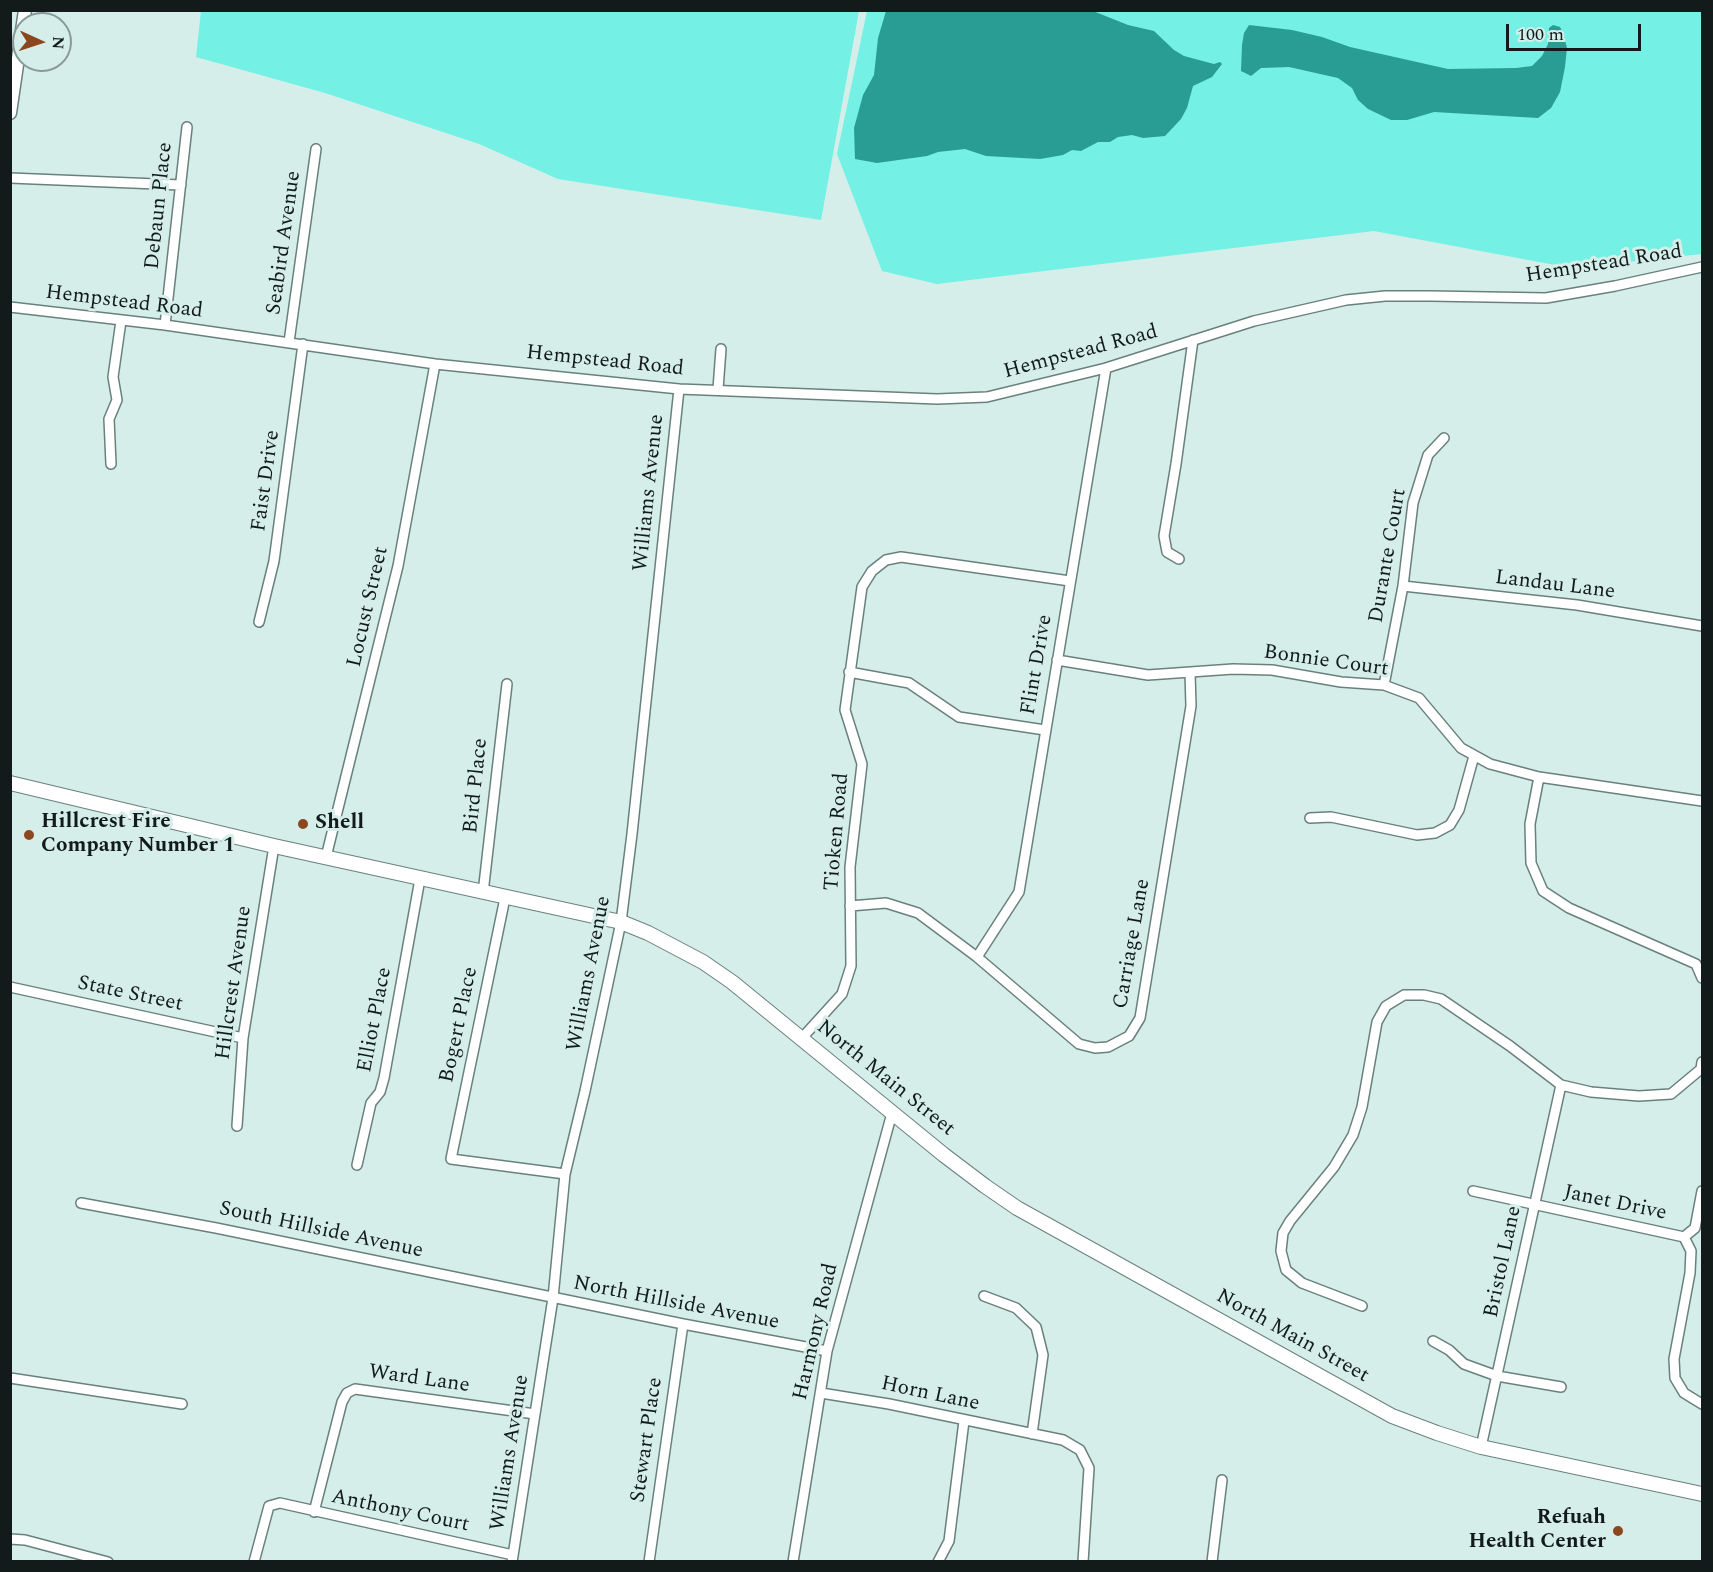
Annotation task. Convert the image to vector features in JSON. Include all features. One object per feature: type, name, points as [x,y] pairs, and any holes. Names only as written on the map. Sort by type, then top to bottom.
[{"type":"main road","name":"North Main Street","points":[[10,783],[274,846],[621,922],[658,937],[704,962],[985,1186],[1050,1227],[1392,1416],[1481,1447],[1702,1494]]},
{"type":"street","points":[[10,113],[25,10]]},
{"type":"street","name":"Debaun Place","points":[[165,325],[187,127]]},
{"type":"street","name":"Seabird Avenue","points":[[289,342],[316,149]]},
{"type":"street","points":[[10,178],[181,185]]},
{"type":"street","name":"Hempstead Road","points":[[10,307],[165,325],[435,363],[679,389],[938,399],[987,397],[1106,368],[1254,321],[1346,300],[1385,296],[1546,298],[1702,267]]},
{"type":"street","points":[[111,465],[109,418],[117,400],[113,377],[121,321]]},
{"type":"street","name":"Hempstead Road","points":[[1179,559],[1167,552],[1164,536],[1193,340]]},
{"type":"street","name":"Faist Drive","points":[[259,622],[274,561],[303,344]]},
{"type":"street","points":[[718,389],[721,349]]},
{"type":"street","name":"Locust Street","points":[[326,857],[398,566],[435,363]]},
{"type":"street","name":"Flint Drive","points":[[978,957],[1019,892],[1106,368]]},
{"type":"street","name":"Williams Avenue","points":[[512,1558],[553,1298],[565,1174],[621,922],[679,389]]},
{"type":"street","name":"Durante Court","points":[[1384,685],[1403,586],[1413,503],[1428,455],[1444,438]]},
{"type":"street","name":"Tioken Road","points":[[802,1038],[842,994],[851,966],[850,867],[862,765],[845,710],[862,587],[872,571],[886,560],[901,557],[1070,581]]},
{"type":"street","name":"Landau Lane","points":[[1403,586],[1577,605],[1702,626]]},
{"type":"street","name":"Bonnie Court","points":[[1057,660],[1148,675],[1233,669],[1272,670],[1341,682],[1384,685],[1419,698],[1461,748],[1490,764],[1539,777],[1702,801]]},
{"type":"street","points":[[849,672],[909,683],[959,717],[1045,730]]},
{"type":"street","name":"Carriage Lane","points":[[850,906],[886,903],[918,913],[978,957],[1079,1044],[1095,1048],[1108,1047],[1129,1036],[1140,1018],[1191,706],[1190,673]]},
{"type":"street","name":"Bird Place","points":[[483,892],[507,684]]},
{"type":"street","points":[[1310,818],[1331,817],[1417,835],[1435,833],[1450,825],[1459,810],[1474,756]]},
{"type":"street","points":[[1539,777],[1530,824],[1531,863],[1543,891],[1569,908],[1696,964],[1702,978]]},
{"type":"street","name":"Hillcrest Avenue","points":[[237,1126],[243,1038],[274,846]]},
{"type":"street","name":"Elliot Place","points":[[357,1165],[371,1103],[380,1092],[384,1078],[420,879]]},
{"type":"street","name":"Bogert Place","points":[[505,898],[451,1159],[565,1174]]},
{"type":"street","name":"State Street","points":[[10,987],[243,1038]]},
{"type":"street","points":[[1362,1306],[1302,1283],[1286,1270],[1281,1251],[1283,1233],[1290,1221],[1334,1167],[1353,1135],[1362,1107],[1377,1022],[1386,1006],[1404,995],[1424,995],[1441,999],[1510,1046],[1561,1085],[1591,1092],[1639,1096],[1671,1094],[1701,1069],[1702,1062]]},
{"type":"street","name":"Bristol Lane","points":[[1481,1447],[1561,1085]]},
{"type":"street","name":"Harmony Road","points":[[793,1562],[827,1351],[892,1113]]},
{"type":"street","name":"Janet Drive","points":[[1473,1191],[1684,1237],[1691,1251],[1690,1273],[1674,1359],[1675,1378],[1684,1393],[1702,1404]]},
{"type":"street","points":[[1684,1237],[1695,1228],[1702,1191]]},
{"type":"street","name":"South Hillside Avenue","points":[[81,1203],[216,1228],[553,1298]]},
{"type":"street","points":[[984,1296],[1016,1308],[1036,1327],[1043,1355],[1032,1434]]},
{"type":"street","name":"North Hillside Avenue","points":[[553,1298],[827,1351]]},
{"type":"street","name":"Stewart Place","points":[[649,1562],[683,1324]]},
{"type":"street","points":[[1433,1341],[1449,1350],[1464,1364],[1497,1376],[1561,1387]]},
{"type":"street","points":[[10,1378],[182,1404]]},
{"type":"street","name":"Ward Lane","points":[[314,1512],[342,1402],[347,1393],[355,1389],[535,1414]]},
{"type":"street","name":"Horn Lane","points":[[821,1394],[890,1404],[1063,1440],[1080,1450],[1089,1468],[1083,1562]]},
{"type":"street","points":[[938,1562],[949,1540],[964,1421]]},
{"type":"street","points":[[1212,1562],[1222,1480]]},
{"type":"street","points":[[254,1562],[269,1506],[280,1503],[314,1512]]},
{"type":"street","name":"Anthony Court","points":[[314,1512],[512,1558]]},
{"type":"street","points":[[10,1539],[25,1540],[108,1562]]},
{"type":"shaded area","points":[[201,10],[859,11],[821,220],[558,179],[479,144],[325,93],[196,57]]},
{"type":"shaded area","points":[[867,11],[1702,11],[1702,254],[1571,268],[1374,231],[937,284],[882,271],[837,154]]},
{"type":"shaded area","points":[[886,11],[1093,11],[1128,25],[1154,31],[1184,56],[1222,64],[1212,77],[1193,86],[1187,108],[1181,119],[1165,136],[1118,137],[1110,142],[1098,142],[1081,151],[1072,150],[1063,155],[1040,159],[986,156],[965,149],[877,163],[855,159],[854,128],[863,95],[874,75],[878,38]]},
{"type":"shaded area","points":[[1249,25],[1292,30],[1350,47],[1448,69],[1532,66],[1542,56],[1548,44],[1549,28],[1553,25],[1560,27],[1567,48],[1560,92],[1551,108],[1538,118],[1434,112],[1407,120],[1391,120],[1368,109],[1358,100],[1352,88],[1338,78],[1289,67],[1261,68],[1251,76],[1241,71],[1244,33]]},
{"type":"place","name":"Shell","points":[[303,824]]},
{"type":"place","name":"Hillcrest Fire Company Number 1","points":[[29,835]]},
{"type":"place","name":"Refuah Health Center","points":[[1618,1531]]}]
